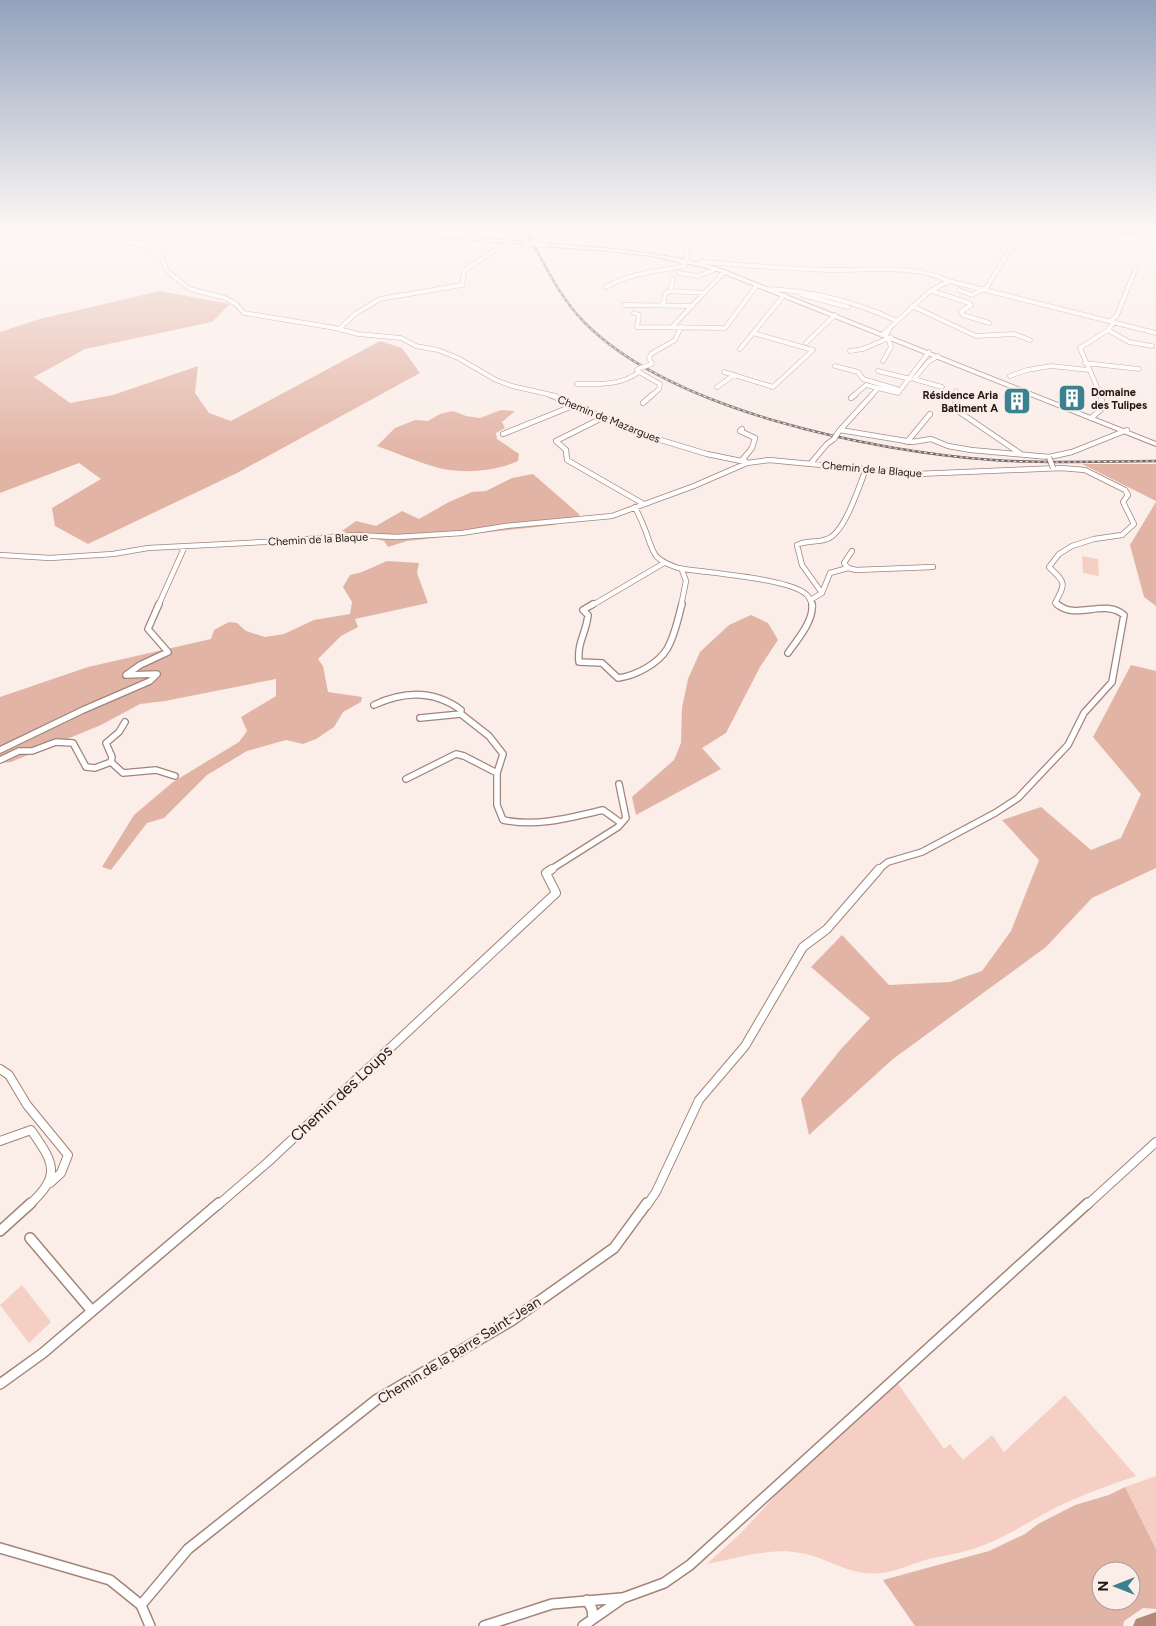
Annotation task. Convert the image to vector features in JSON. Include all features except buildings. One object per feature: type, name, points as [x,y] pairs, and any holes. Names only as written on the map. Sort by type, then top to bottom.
[{"type":"main road","points":[[809,305],[1156,443]]},
{"type":"street","name":"Chemin de Mazargues","points":[[237,305],[244,313],[358,334],[401,338],[416,346],[438,350],[512,386],[556,396],[654,438],[707,454],[747,462]]},
{"type":"street","points":[[339,329],[355,314],[370,305]]},
{"type":"street","points":[[624,305],[693,306]]},
{"type":"street","points":[[634,314],[639,315],[637,327],[725,328],[742,305]]},
{"type":"street","points":[[740,349],[776,305]]},
{"type":"street","points":[[837,305],[848,308]]},
{"type":"street","points":[[860,305],[898,321]]},
{"type":"street","points":[[972,305],[961,312],[964,315],[989,323]]},
{"type":"street","points":[[1047,305],[1156,333]]},
{"type":"street","points":[[1092,418],[1104,408],[1104,403],[1080,348],[1108,330],[1121,305]]},
{"type":"street","points":[[672,327],[693,306]]},
{"type":"street","points":[[850,351],[863,349],[886,335],[912,306],[976,336],[1014,334],[1030,340]]},
{"type":"street","points":[[806,343],[834,315]]},
{"type":"street","points":[[577,384],[613,383],[632,378],[639,370],[652,364],[649,358],[651,354],[674,340],[681,328]]},
{"type":"street","points":[[1108,330],[1130,342],[1152,346]]},
{"type":"street","points":[[724,372],[773,387],[813,350],[753,333]]},
{"type":"street","points":[[883,361],[892,350],[892,344],[886,335]]},
{"type":"street","points":[[852,398],[866,385],[898,393],[928,353]]},
{"type":"street","points":[[937,356],[928,362],[914,379],[942,387]]},
{"type":"street","points":[[1085,363],[1139,369]]},
{"type":"street","points":[[836,366],[858,372],[863,379],[901,390]]},
{"type":"street","points":[[1010,376],[1027,370],[1051,366],[1089,370]]},
{"type":"street","points":[[639,370],[660,384],[659,389],[643,403]]},
{"type":"street","points":[[878,370],[910,379]]},
{"type":"street","points":[[717,387],[734,375]]},
{"type":"street","points":[[811,463],[878,388]]},
{"type":"street","points":[[956,391],[955,409],[1022,454]]},
{"type":"street","points":[[503,434],[575,405]]},
{"type":"street","points":[[908,442],[930,414]]},
{"type":"street","points":[[604,417],[558,438],[556,441],[566,450],[567,460],[642,503]]},
{"type":"street","points":[[742,429],[740,431],[755,438],[752,448],[743,459],[747,462]]},
{"type":"street","points":[[838,432],[908,442],[931,439],[948,446],[971,450],[1049,457],[1072,452],[1126,431]]},
{"type":"street","points":[[1049,457],[1053,468]]},
{"type":"street","name":"Chemin de la Blaque","points":[[0,555],[50,558],[113,554],[148,548],[284,541],[353,535],[396,537],[462,533],[506,526],[612,516],[642,503],[694,486],[747,462],[769,460],[917,474],[1053,468]]},
{"type":"street","name":"Chemin de la Barre Saint-Jean","points":[[141,1605],[188,1549],[376,1400],[511,1321],[614,1248],[656,1192],[699,1100],[745,1046],[802,947],[827,929],[879,869],[888,862],[922,852],[995,813],[1018,798],[1068,745],[1084,713],[1112,682],[1124,615],[1121,611],[1110,607],[1069,611],[1057,606],[1054,603],[1064,586],[1063,580],[1049,567],[1052,560],[1061,551],[1089,540],[1121,535],[1134,524],[1134,519],[1123,502],[1128,495],[1125,490],[1113,482],[1085,470],[1053,468]]},
{"type":"street","points":[[822,593],[800,564],[797,557],[797,545],[808,541],[824,542],[839,532],[866,470]]},
{"type":"street","points":[[635,506],[648,535],[651,551],[664,563],[682,570],[746,577],[779,583],[798,588],[812,599]]},
{"type":"street","points":[[0,750],[83,710],[143,685],[157,674],[151,673],[134,677],[126,675],[133,666],[149,662],[168,652],[148,629],[184,546]]},
{"type":"street","points":[[848,568],[844,563],[852,551]]},
{"type":"street","points":[[664,563],[583,610],[588,615],[587,625],[578,649],[580,662],[602,663],[618,678],[628,678],[641,671],[667,648],[686,593],[686,580],[682,570]]},
{"type":"street","points":[[812,599],[822,593],[830,573],[848,568],[867,570],[933,566]]},
{"type":"street","points":[[788,653],[812,611],[812,599]]},
{"type":"street","points":[[374,705],[407,694],[431,695],[450,701],[461,710],[460,714]]},
{"type":"street","points":[[420,718],[460,714],[489,736],[503,754],[497,773],[497,805],[503,820],[520,825],[552,821],[603,810],[621,824],[626,818],[619,784]]},
{"type":"street","points":[[111,762],[112,757],[106,743],[119,732],[124,722]]},
{"type":"street","points":[[0,760],[19,752],[32,751],[56,742],[73,743],[86,767],[95,768],[111,762]]},
{"type":"street","points":[[406,779],[456,754],[464,756],[497,773]]},
{"type":"street","points":[[111,762],[122,773],[153,769],[167,770],[175,776]]},
{"type":"street","name":"Chemin des Loups","points":[[0,1384],[43,1352],[268,1162],[556,893],[546,873],[621,824]]},
{"type":"street","points":[[0,1070],[9,1075],[27,1105],[68,1154],[60,1173],[0,1231]]},
{"type":"street","points":[[0,1141],[31,1130],[49,1156],[51,1179],[46,1187]]},
{"type":"street","points":[[583,1626],[623,1598],[664,1583],[690,1565],[1156,1142]]},
{"type":"street","points":[[30,1238],[92,1311]]},
{"type":"street","points":[[0,1548],[110,1580],[141,1605],[150,1626]]},
{"type":"street","points":[[484,1626],[552,1604],[623,1598]]},
{"type":"street","points":[[587,1600],[592,1609],[593,1619]]},
{"type":"shaded area","points":[[101,305],[229,305],[212,322],[85,349],[34,377],[70,403],[113,395],[198,366],[195,393],[209,413],[231,421],[380,341],[402,348],[420,373],[237,473],[88,544],[55,526],[52,508],[101,479],[79,463],[0,493],[0,332],[40,319]]},
{"type":"shaded area","points":[[501,410],[515,411],[502,422],[505,428],[496,433],[497,439],[519,454],[518,461],[502,467],[475,471],[449,470],[423,463],[377,446],[395,428],[415,420],[428,421],[440,414],[453,411],[466,416],[480,418]]},
{"type":"shaded area","points":[[1082,464],[1156,464],[1156,501]]},
{"type":"shaded area","points":[[533,474],[580,515],[554,525],[407,541],[388,547],[384,541],[342,531],[356,521],[376,526],[402,511],[419,519],[449,502],[472,492],[486,491],[512,478]]},
{"type":"shaded area","points":[[1156,502],[1156,606],[1144,597],[1130,545]]},
{"type":"shaded area","points":[[1082,556],[1098,559],[1099,576],[1083,573]]},
{"type":"shaded area","points":[[387,561],[419,563],[417,573],[428,603],[355,619],[358,627],[341,636],[318,659],[323,666],[328,692],[362,697],[361,702],[343,712],[334,727],[316,739],[303,744],[286,740],[247,751],[207,775],[164,818],[147,823],[111,870],[102,867],[134,815],[173,782],[239,742],[247,731],[241,717],[276,696],[276,679],[165,701],[140,704],[101,725],[11,762],[0,763],[0,697],[88,667],[211,639],[214,630],[229,622],[237,623],[246,631],[265,637],[284,634],[314,620],[350,614],[352,602],[343,587],[350,575]]},
{"type":"shaded area","points":[[751,615],[768,623],[778,640],[760,667],[726,733],[702,748],[721,769],[636,815],[632,797],[674,760],[681,743],[682,708],[688,679],[700,652],[729,625]]},
{"type":"shaded area","points":[[1131,665],[1156,671],[1156,868],[1092,898],[1046,947],[893,1059],[809,1135],[801,1099],[841,1049],[870,1018],[811,967],[842,935],[889,985],[950,982],[982,971],[1011,931],[1039,860],[1002,820],[1041,807],[1091,850],[1121,838],[1141,794],[1093,737]]},
{"type":"shaded area","points":[[22,1285],[51,1322],[29,1343],[0,1305]]},
{"type":"shaded area","points":[[896,1381],[944,1449],[950,1444],[963,1460],[992,1435],[1004,1452],[1065,1395],[1136,1476],[1072,1500],[977,1548],[925,1560],[897,1570],[870,1573],[860,1572],[811,1555],[777,1551],[707,1564],[741,1533],[786,1484]]},
{"type":"shaded area","points":[[1156,1476],[1156,1549],[1125,1487]]},
{"type":"shaded area","points":[[1125,1487],[1156,1549],[1156,1609],[1141,1609],[1141,1561],[1091,1561],[1091,1611],[1139,1611],[1124,1621],[1123,1626],[915,1626],[883,1580],[989,1551],[1025,1534],[1038,1524],[1075,1505],[1109,1495]]},
{"type":"waterway","points":[[1143,1626],[1156,1622]]},
{"type":"railway","points":[[569,305],[584,322],[622,353],[668,380],[720,402],[776,421],[833,436],[944,455],[1034,462],[1156,461]]},
{"type":"place","name":"Domaine des Tulipes","points":[[1072,398]]},
{"type":"place","name":"Résidence Aria Batiment A","points":[[1017,401]]}]
